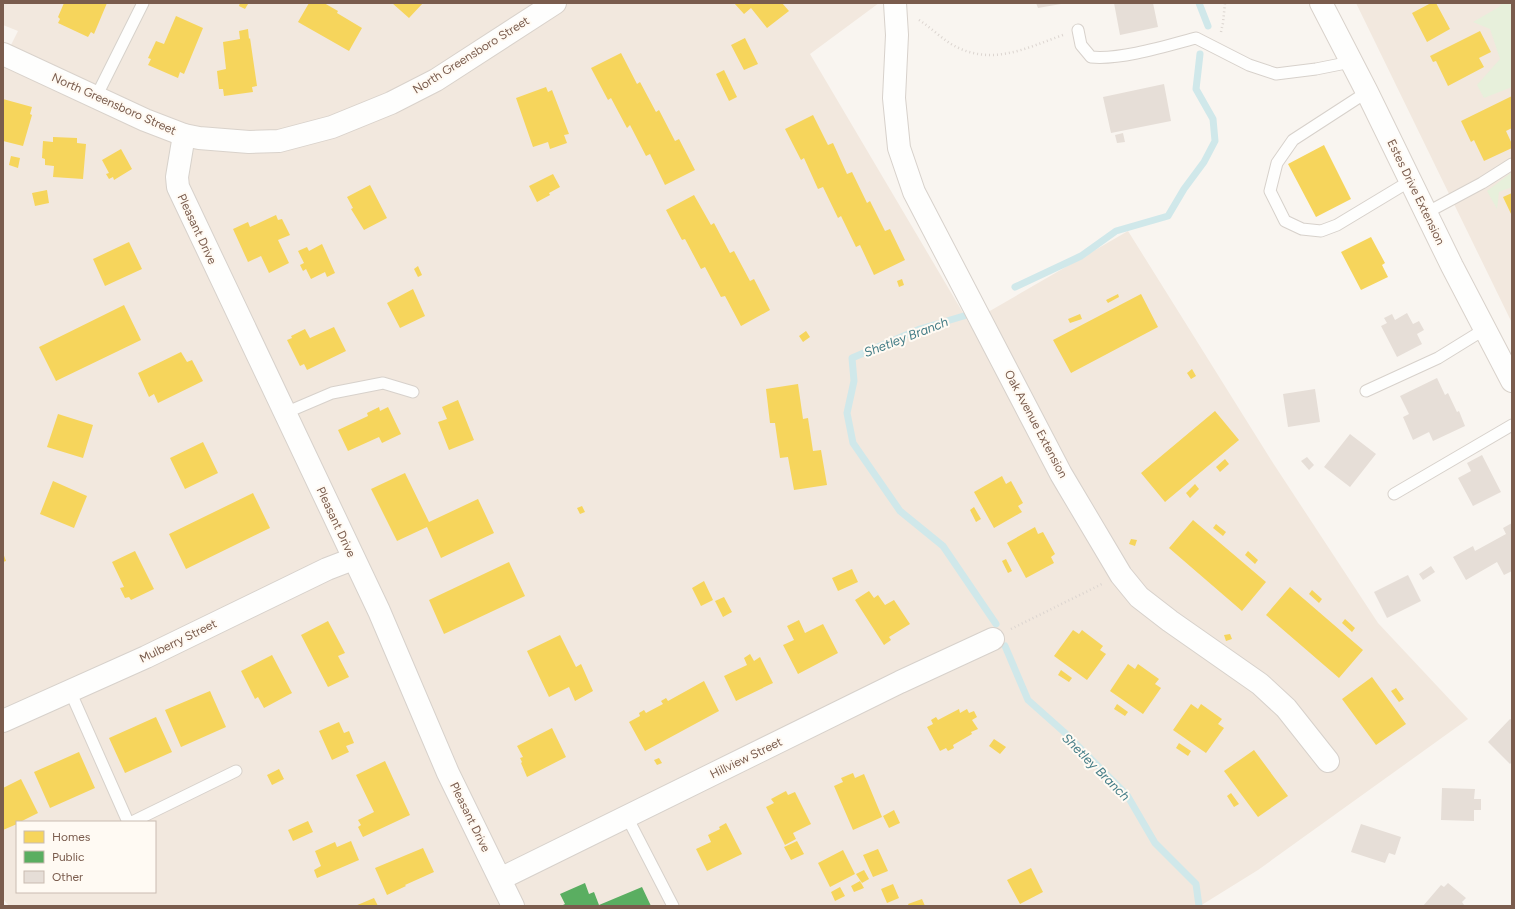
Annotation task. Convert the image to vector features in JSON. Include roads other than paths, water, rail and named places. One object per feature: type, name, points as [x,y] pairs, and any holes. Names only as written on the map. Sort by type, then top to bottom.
[{"type":"street","name":"North Greensboro Street","points":[[3,54],[145,120],[184,135],[198,138],[249,142],[279,141],[332,127],[391,103],[436,80],[555,3]]},
{"type":"street","name":"Oak Avenue Extension","points":[[895,3],[897,35],[895,105],[900,148],[914,192],[1061,474],[1121,575],[1139,597],[1170,622],[1260,684],[1286,708],[1328,761]]},
{"type":"street","name":"Estes Drive Extension","points":[[1321,3],[1512,381]]},
{"type":"street","name":"Pleasant Drive","points":[[184,135],[177,177],[178,187],[353,559],[379,611],[448,773],[513,906]]},
{"type":"street","name":"Mulberry Street","points":[[3,721],[146,657],[326,569],[353,559]]},
{"type":"street","name":"Hillview Street","points":[[500,879],[900,682],[993,639]]},
{"type":"lane","points":[[96,97],[143,3]]},
{"type":"lane","points":[[1078,30],[1081,44],[1091,57],[1103,58],[1138,52],[1196,38],[1249,65],[1276,74],[1316,70],[1351,62]]},
{"type":"lane","points":[[1367,92],[1293,140],[1277,163],[1270,191],[1285,221],[1302,230],[1321,231],[1337,225],[1410,181]]},
{"type":"lane","points":[[1426,213],[1482,183],[1512,164]]},
{"type":"lane","points":[[1366,391],[1438,358],[1485,329]]},
{"type":"lane","points":[[285,414],[332,393],[383,383],[413,392]]},
{"type":"lane","points":[[1394,494],[1512,425]]},
{"type":"lane","points":[[70,691],[128,821]]},
{"type":"lane","points":[[134,821],[236,771]]},
{"type":"lane","points":[[627,817],[673,906]]},
{"type":"waterway","name":"Shetley Branch","points":[[1199,3],[1208,26]]},
{"type":"waterway","name":"Shetley Branch","points":[[1015,287],[1081,256],[1116,231],[1168,216],[1184,189],[1204,162],[1215,141],[1213,119],[1196,89],[1200,54]]},
{"type":"waterway","name":"Shetley Branch","points":[[967,315],[920,329],[852,358],[854,381],[847,413],[853,443],[900,511],[943,546],[996,624]]},
{"type":"waterway","name":"Shetley Branch","points":[[1005,646],[1028,700],[1064,732],[1127,795],[1155,843],[1196,884],[1199,906]]}]
